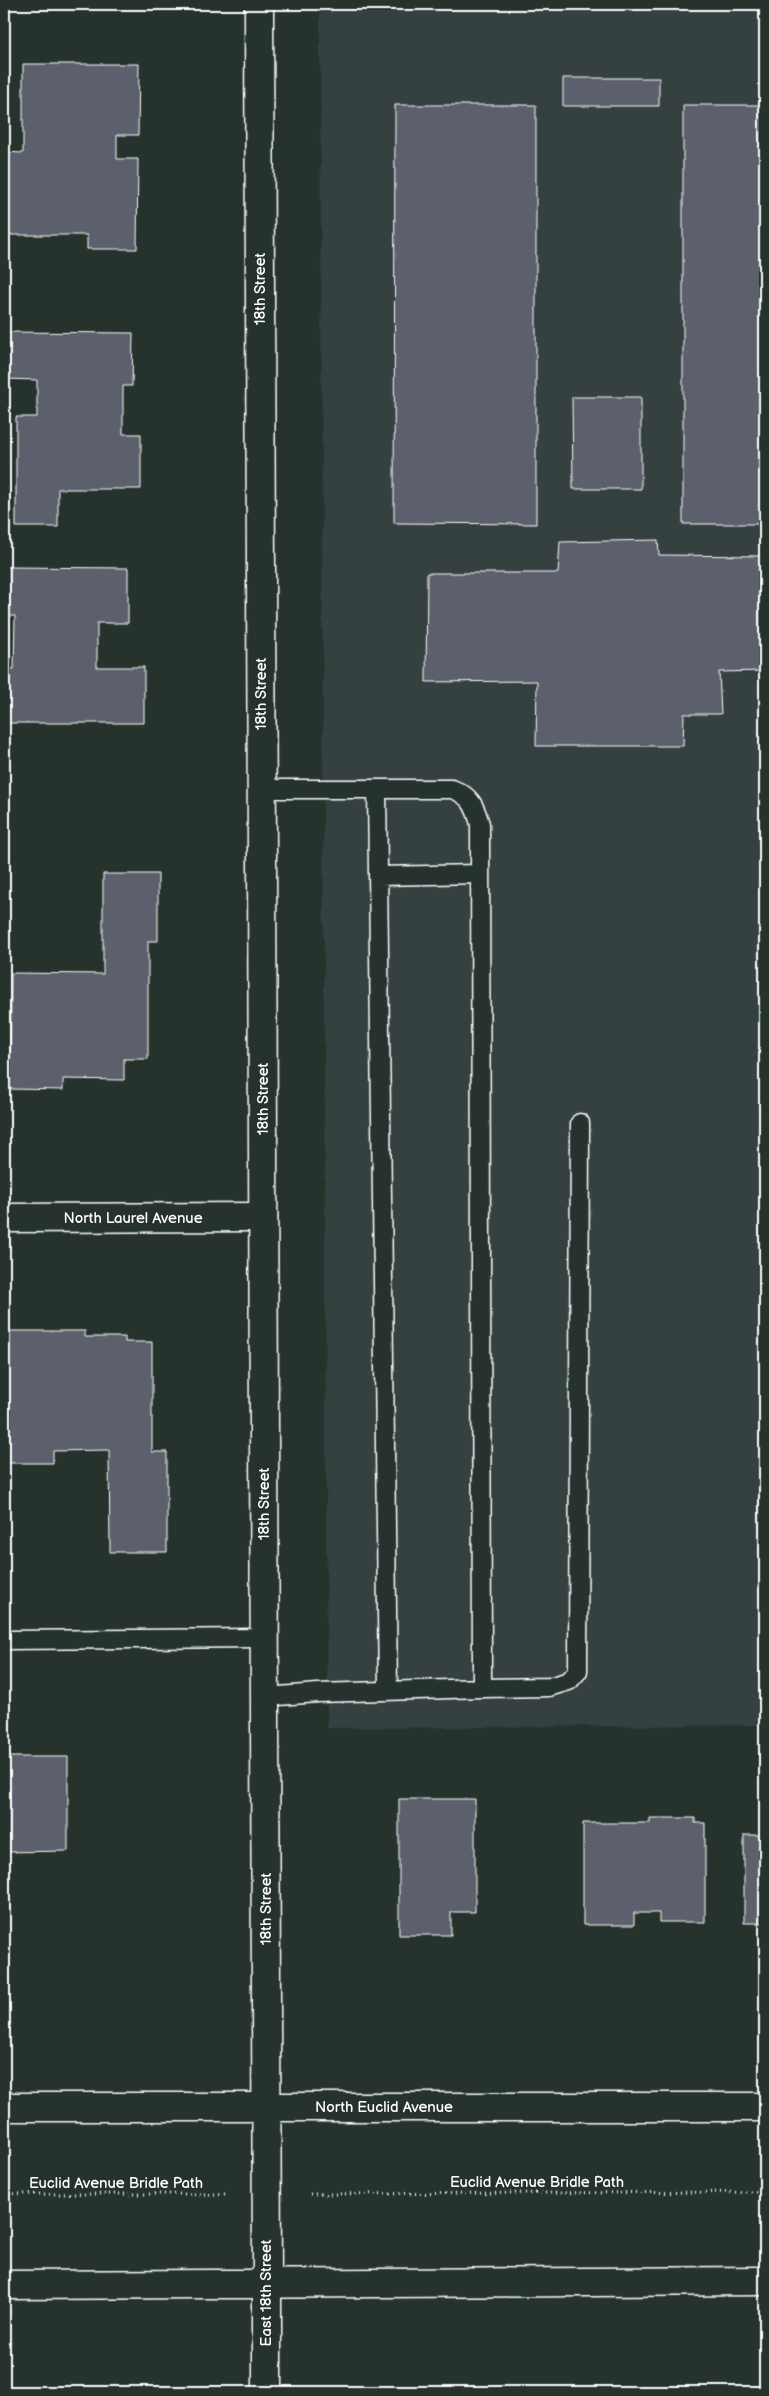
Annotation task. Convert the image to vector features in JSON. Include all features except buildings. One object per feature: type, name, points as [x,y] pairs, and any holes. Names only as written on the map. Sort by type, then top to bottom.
[{"type":"main road","name":"18th Street","points":[[259,4],[266,1697],[266,2194]]},
{"type":"main road","name":"North Laurel Avenue","points":[[4,1218],[263,1217]]},
{"type":"main road","name":"North Euclid Avenue","points":[[4,2108],[765,2107]]},
{"type":"main road","name":"East 18th Street","points":[[266,2194],[267,2392]]},
{"type":"main road","points":[[4,2284],[765,2281]]},
{"type":"lane","points":[[262,789],[452,789],[464,793],[475,805],[480,824],[482,1688]]},
{"type":"lane","points":[[378,789],[388,1691]]},
{"type":"lane","points":[[378,876],[480,874]]},
{"type":"lane","points":[[266,1697],[388,1691],[549,1687],[569,1681],[578,1671],[580,1123]]},
{"type":"lane","points":[[4,1640],[265,1638]]},
{"type":"path","name":"Euclid Avenue Bridle Path","points":[[310,2194],[765,2192]]},
{"type":"path","name":"Euclid Avenue Bridle Path","points":[[4,2194],[228,2194]]},
{"type":"shaded area","points":[[320,4],[765,4],[765,1725],[327,1728]]}]
